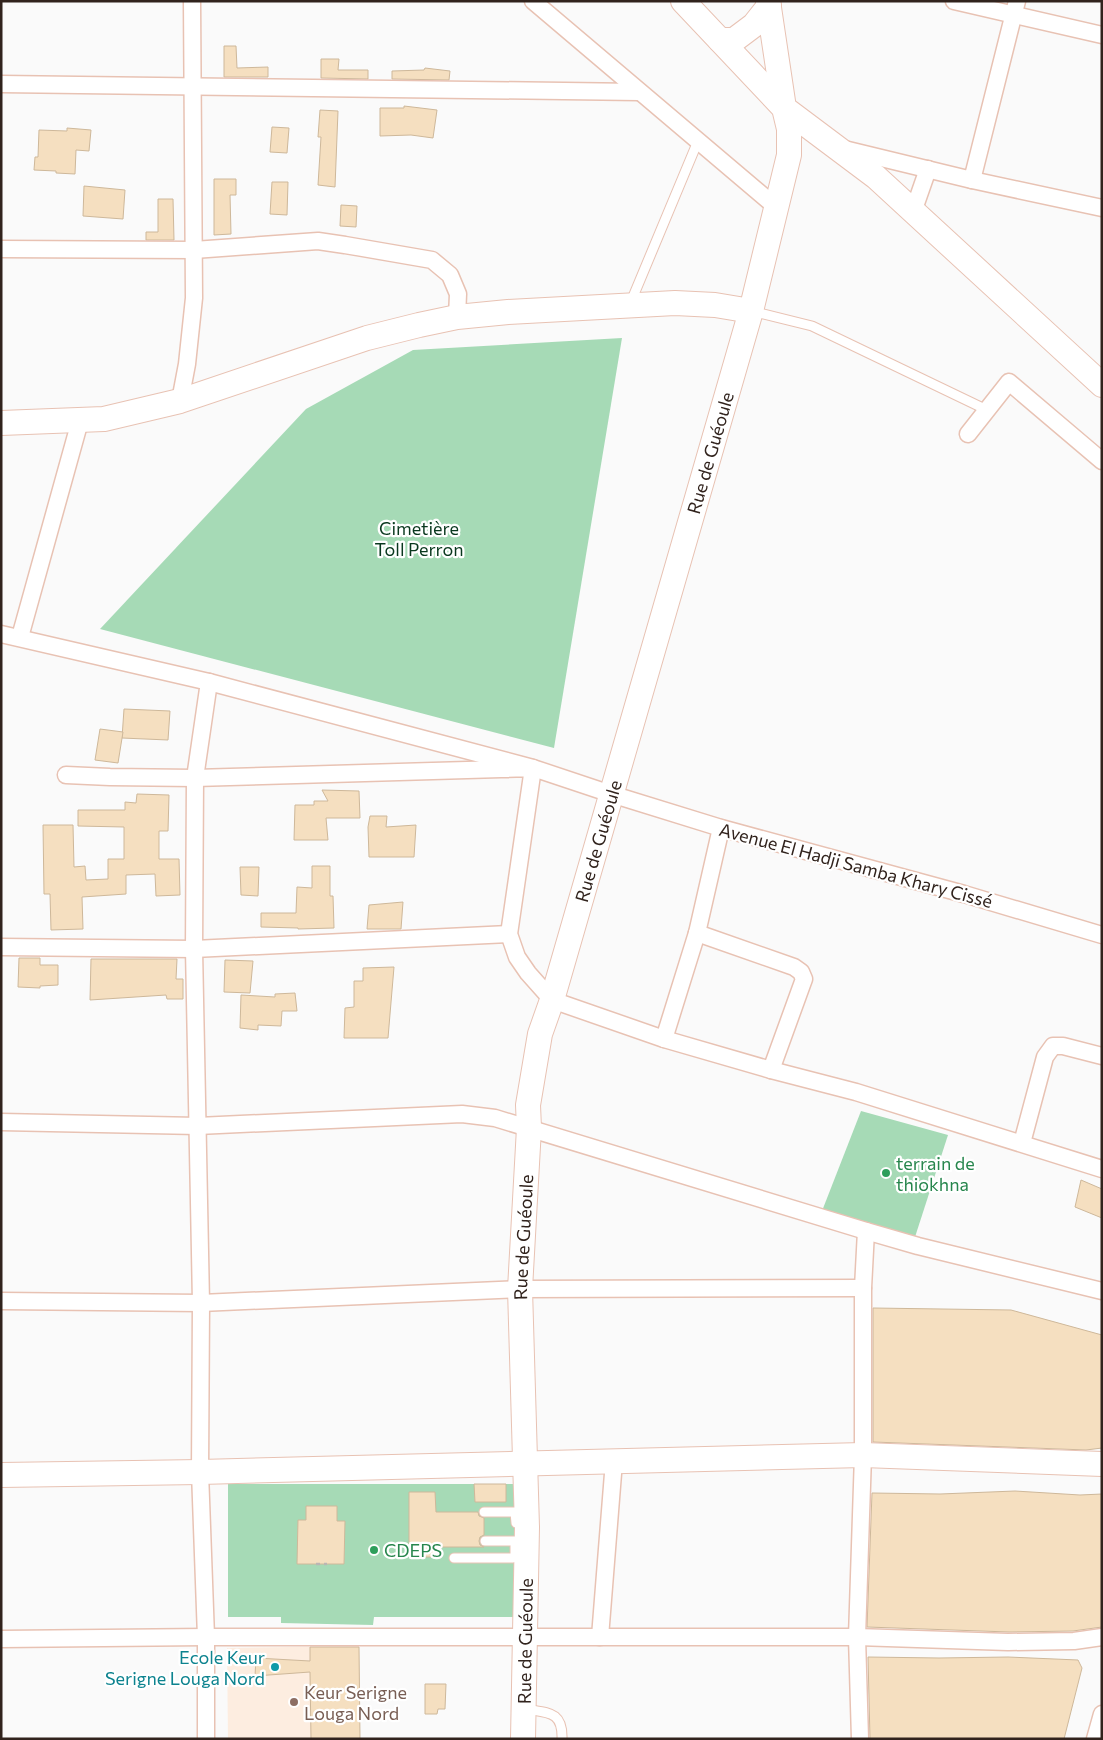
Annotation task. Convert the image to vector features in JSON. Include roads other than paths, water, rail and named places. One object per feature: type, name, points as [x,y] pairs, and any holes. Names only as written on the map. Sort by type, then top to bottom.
[{"type":"street","points":[[180,401],[187,364],[194,298],[191,86],[192,1]]},
{"type":"street","points":[[533,1],[776,206]]},
{"type":"street","points":[[683,1],[784,108],[876,177],[1101,382]]},
{"type":"street","points":[[954,1],[1015,8],[1102,34]]},
{"type":"street","points":[[720,40],[734,40],[754,26],[769,4]]},
{"type":"street","name":"Rue de Guéoule","points":[[523,1739],[524,1637],[519,1531],[524,1463],[520,1289],[529,1128],[528,1105],[540,1034],[552,1000],[750,311],[789,155],[789,129],[784,108],[769,4]]},
{"type":"street","points":[[972,180],[1015,8]]},
{"type":"street","points":[[1,84],[639,92]]},
{"type":"street","points":[[837,147],[972,180],[1102,208]]},
{"type":"street","points":[[913,212],[928,169]]},
{"type":"street","points":[[1,248],[194,250],[318,242],[432,260],[450,275],[456,288],[458,294],[457,317]]},
{"type":"street","points":[[1,423],[104,419],[180,401],[367,338],[457,317],[508,312],[676,303],[750,311]]},
{"type":"street","points":[[968,434],[1009,382],[1102,461]]},
{"type":"street","points":[[20,637],[80,421]]},
{"type":"street","name":"Avenue El Hadji Samba Khary Cissé","points":[[1,634],[209,682],[533,768],[721,828],[964,894],[1102,935]]},
{"type":"street","points":[[206,1739],[206,1637],[200,1472],[201,1302],[194,949],[195,778],[209,682]]},
{"type":"street","points":[[66,775],[195,778],[533,768],[509,934],[517,957],[528,973],[552,1000],[664,1039],[856,1092],[1102,1169]]},
{"type":"street","points":[[664,1039],[697,933],[721,828]]},
{"type":"street","points":[[697,933],[794,967],[801,972],[804,978],[771,1070]]},
{"type":"street","points":[[1,947],[194,949],[509,934]]},
{"type":"street","points":[[1022,1144],[1045,1057],[1053,1046],[1064,1046],[1102,1056]]},
{"type":"street","points":[[1,1122],[198,1126],[462,1114],[495,1118],[866,1231],[1102,1291]]},
{"type":"street","points":[[860,1739],[857,1637],[863,1455],[863,1288],[866,1231]]},
{"type":"street","points":[[1,1301],[201,1302],[520,1289],[863,1288]]},
{"type":"street","points":[[1,1475],[200,1472],[863,1455],[1102,1464]]},
{"type":"street","points":[[600,1637],[614,1461]]},
{"type":"street","points":[[1,1639],[206,1637],[857,1637],[1008,1642],[1074,1641],[1102,1637]]},
{"type":"street","points":[[1097,1738],[1102,1714]]},
{"type":"lane","points":[[629,305],[698,140]]},
{"type":"lane","points":[[750,311],[812,326],[987,410]]},
{"type":"lane","points":[[454,1558],[515,1557],[519,1531],[515,1512],[484,1512]]},
{"type":"lane","points":[[485,1541],[519,1531]]},
{"type":"lane","points":[[523,1709],[551,1714],[558,1718],[562,1728],[562,1739]]},
{"type":"place","name":"terrain de thiokhna","points":[[886,1173]]},
{"type":"place","name":"CDEPS","points":[[374,1550]]},
{"type":"place","name":"Ecole Keur Serigne Louga Nord","points":[[275,1667]]},
{"type":"place","name":"Keur Serigne Louga Nord","points":[[294,1702]]},
{"type":"park label","name":"Cimetière Toll Perron","points":[[419,538]]}]
